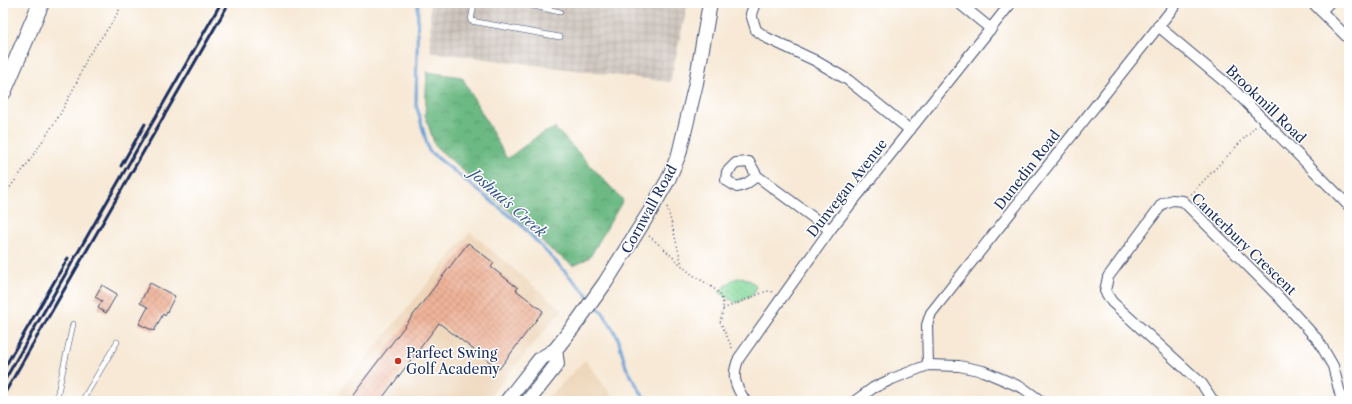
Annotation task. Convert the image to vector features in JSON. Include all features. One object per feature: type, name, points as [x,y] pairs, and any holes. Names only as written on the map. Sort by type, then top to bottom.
[{"type":"main road","points":[[3,92],[41,3]]},
{"type":"main road","name":"Cornwall Road","points":[[507,401],[540,359],[555,350],[577,322],[605,283],[662,192],[679,154],[696,83],[710,3]]},
{"type":"main road","points":[[528,401],[557,364],[555,350]]},
{"type":"street","points":[[755,3],[751,14],[756,30],[767,38],[814,60],[848,80],[910,130]]},
{"type":"street","points":[[959,3],[991,29]]},
{"type":"street","name":"Dunvegan Avenue","points":[[745,401],[736,386],[734,377],[735,366],[739,358],[830,230],[1011,3]]},
{"type":"street","name":"Dunedin Road","points":[[928,365],[927,325],[931,313],[1177,3]]},
{"type":"street","points":[[1313,3],[1349,39]]},
{"type":"street","points":[[1321,11],[1329,3]]},
{"type":"street","name":"Brookmill Road","points":[[1158,26],[1232,88],[1349,206]]},
{"type":"street","points":[[757,176],[830,230]]},
{"type":"street","name":"Canterbury Crescent","points":[[1213,401],[1202,384],[1112,302],[1105,290],[1108,277],[1162,204],[1172,200],[1183,201],[1276,294],[1318,340],[1332,366],[1342,401]]},
{"type":"street","points":[[855,401],[873,388],[928,365],[959,366],[983,371],[1023,388],[1029,398],[1041,401]]},
{"type":"lane","points":[[474,3],[470,22],[560,37]]},
{"type":"lane","points":[[521,3],[560,12]]},
{"type":"lane","points":[[56,401],[73,324]]},
{"type":"lane","points":[[82,401],[116,342]]},
{"type":"path","points":[[3,197],[28,163],[59,116],[79,78],[88,56],[112,23],[123,3]]},
{"type":"path","points":[[1183,201],[1263,119]]},
{"type":"path","points":[[662,192],[672,221],[682,265]]},
{"type":"path","points":[[640,228],[682,265],[720,295],[723,309],[720,321],[731,348],[739,358]]},
{"type":"path","points":[[723,309],[767,291],[785,293]]},
{"type":"shaded area","points":[[430,3],[688,3],[670,82],[431,52]]},
{"type":"shaded area","points":[[470,232],[562,310],[486,401],[339,401],[342,387]]},
{"type":"shaded area","points":[[585,360],[616,401],[545,401]]},
{"type":"green space","points":[[427,72],[462,77],[507,159],[539,135],[555,128],[623,200],[590,257],[574,266],[551,250],[523,223],[435,146],[425,115]]},
{"type":"green space","points":[[741,277],[756,285],[754,294],[737,303],[719,292],[732,280]]},
{"type":"building","points":[[468,243],[494,263],[491,267],[518,288],[516,290],[543,311],[499,369],[439,323],[380,401],[354,401],[350,398]]},
{"type":"building","points":[[150,283],[175,296],[165,316],[163,314],[154,331],[139,324],[148,307],[140,303]]},
{"type":"building","points":[[102,285],[117,294],[106,313],[98,308],[102,301],[95,297]]},
{"type":"waterway","name":"Joshua's Creek","points":[[418,3],[416,104],[429,151],[520,224],[590,298]]},
{"type":"waterway","name":"Joshua's Creek","points":[[595,304],[604,314],[618,338],[626,367],[646,401]]},
{"type":"railway","points":[[3,383],[221,3]]},
{"type":"railway","points":[[3,396],[229,3]]},
{"type":"railway","points":[[121,166],[145,124]]},
{"type":"railway","points":[[3,370],[68,258]]},
{"type":"place","name":"Parfect Swing Golf Academy","points":[[398,361]]}]
